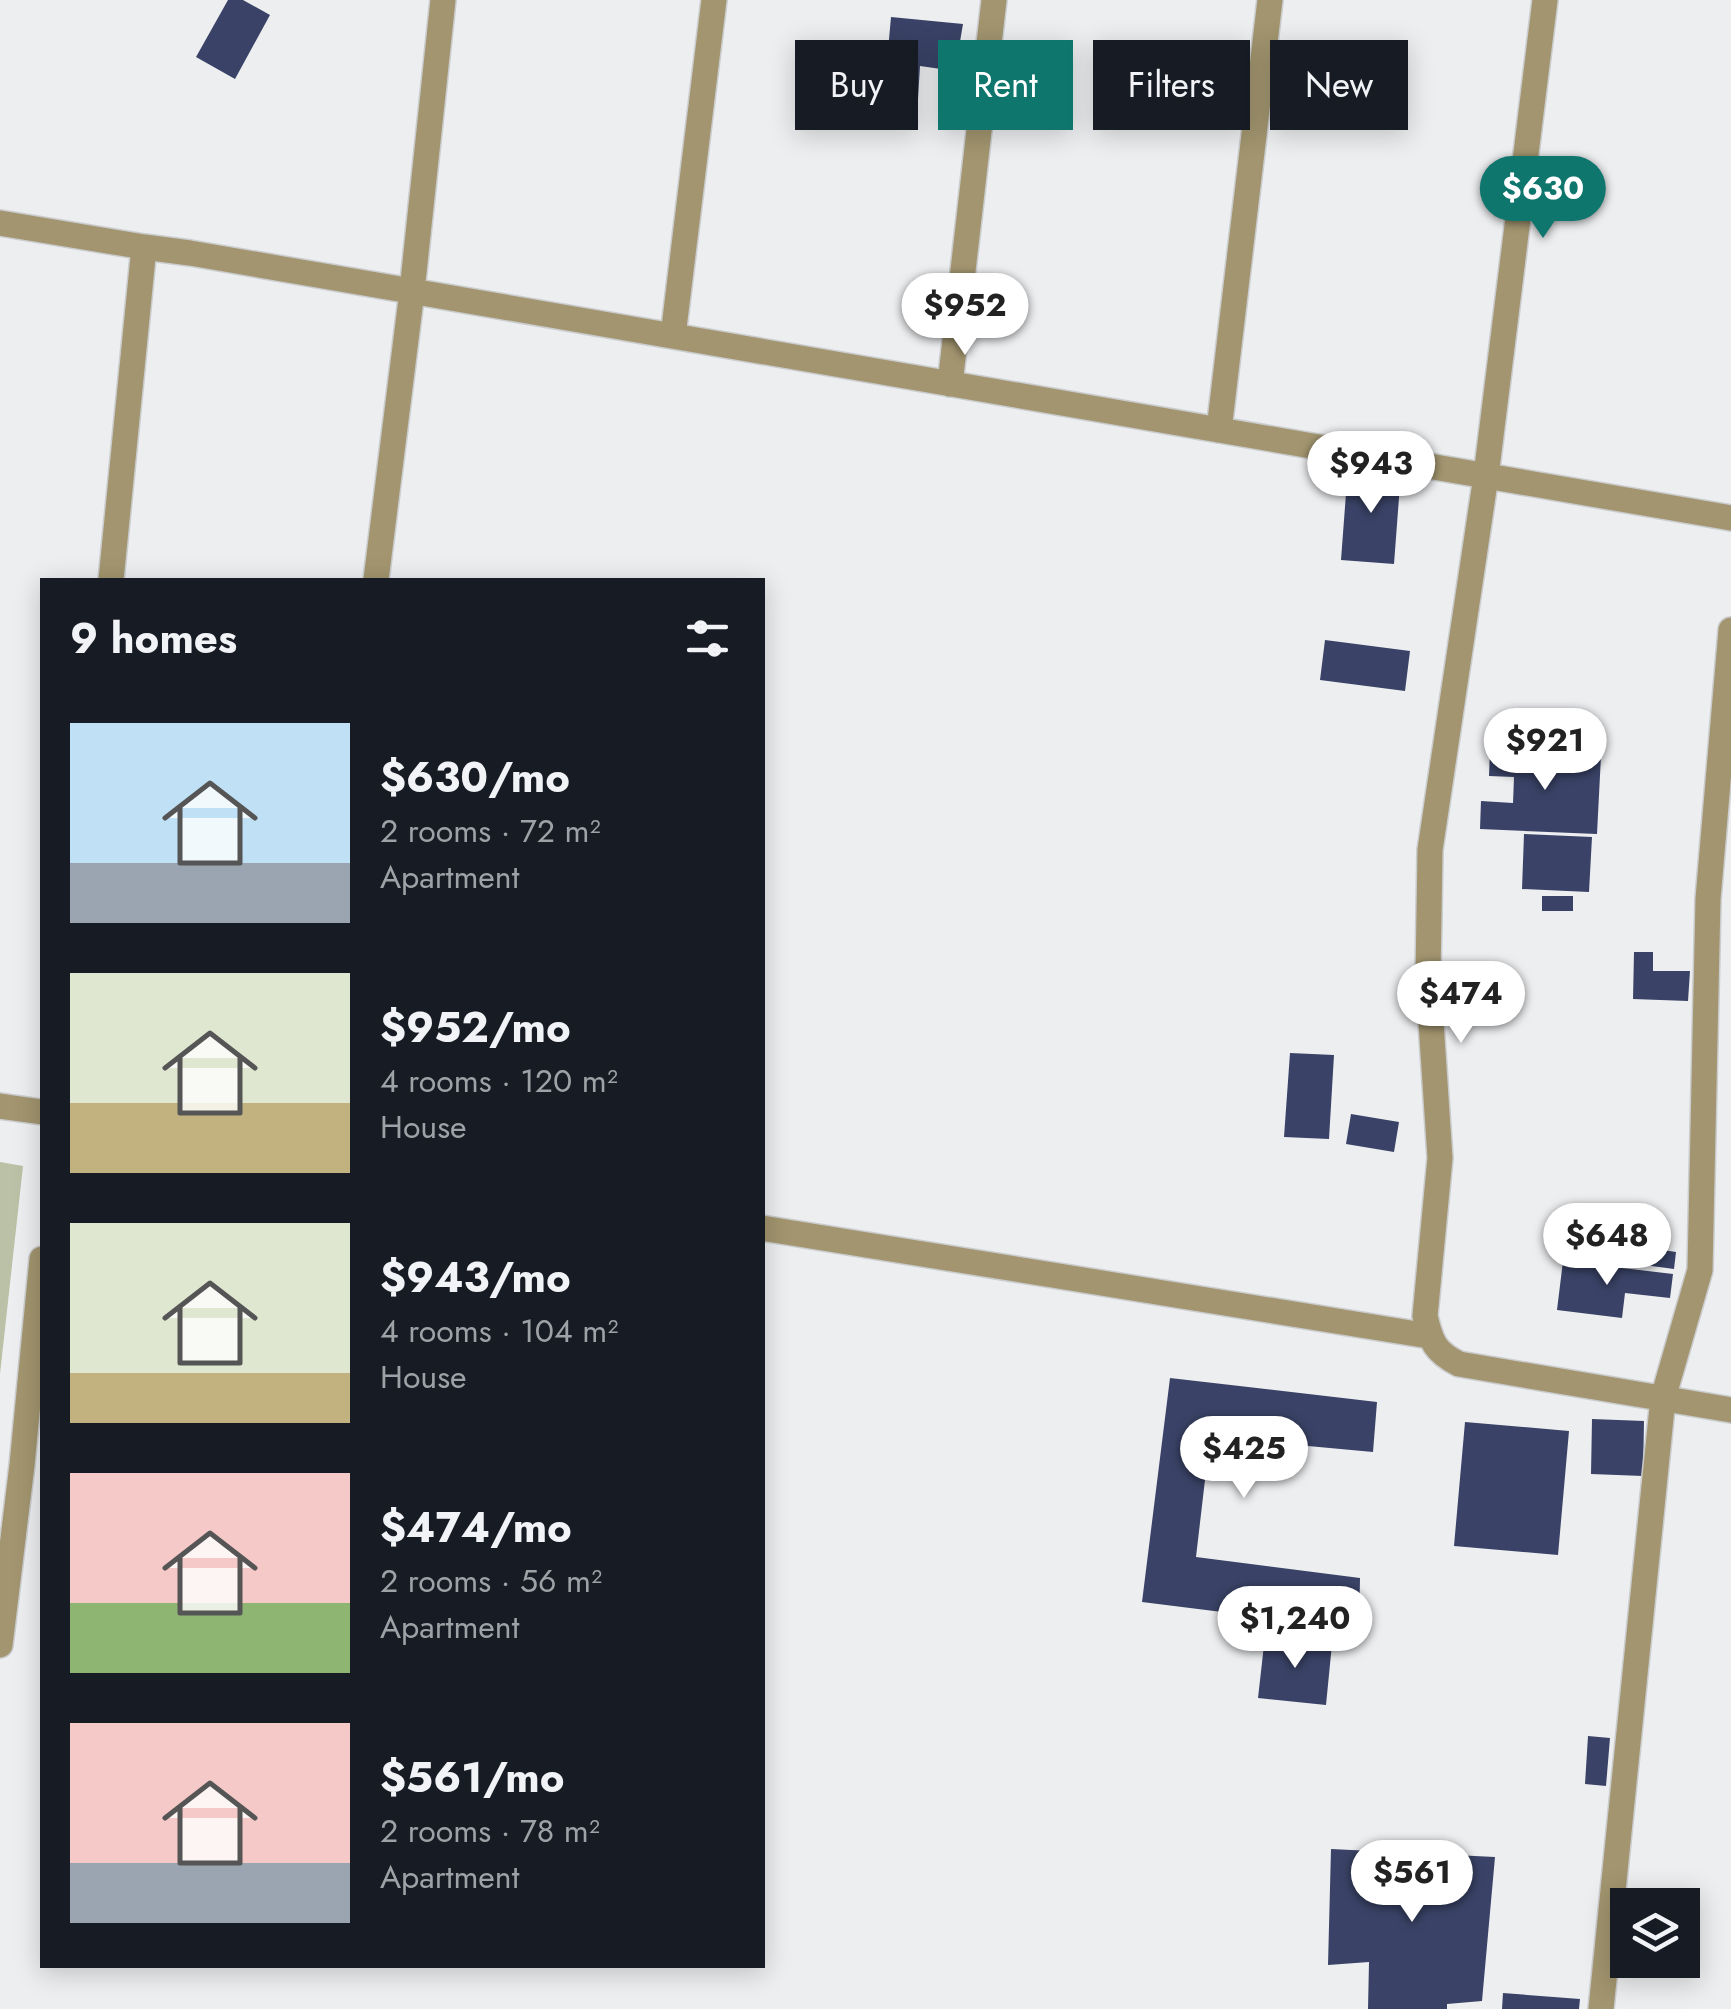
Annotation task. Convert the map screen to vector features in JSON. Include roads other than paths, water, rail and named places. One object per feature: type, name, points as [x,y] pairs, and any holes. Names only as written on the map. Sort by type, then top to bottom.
[{"type":"street","points":[[376,578],[443,0]]},
{"type":"street","points":[[672,336],[714,0]]},
{"type":"street","points":[[950,384],[994,0]]},
{"type":"street","points":[[1218,430],[1270,0]]},
{"type":"street","points":[[1546,0],[1486,476],[1430,850],[1428,976],[1440,1158],[1425,1316],[1429,1336],[1440,1355],[1459,1364],[1731,1410]]},
{"type":"street","points":[[0,223],[1731,518]]},
{"type":"street","points":[[110,578],[144,247]]},
{"type":"street","points":[[1602,2009],[1663,1398],[1700,1270],[1708,899],[1731,630]]},
{"type":"street","points":[[0,1106],[40,1112]]},
{"type":"street","points":[[765,1228],[1429,1336]]},
{"type":"street","points":[[0,1644],[40,1280]]}]
